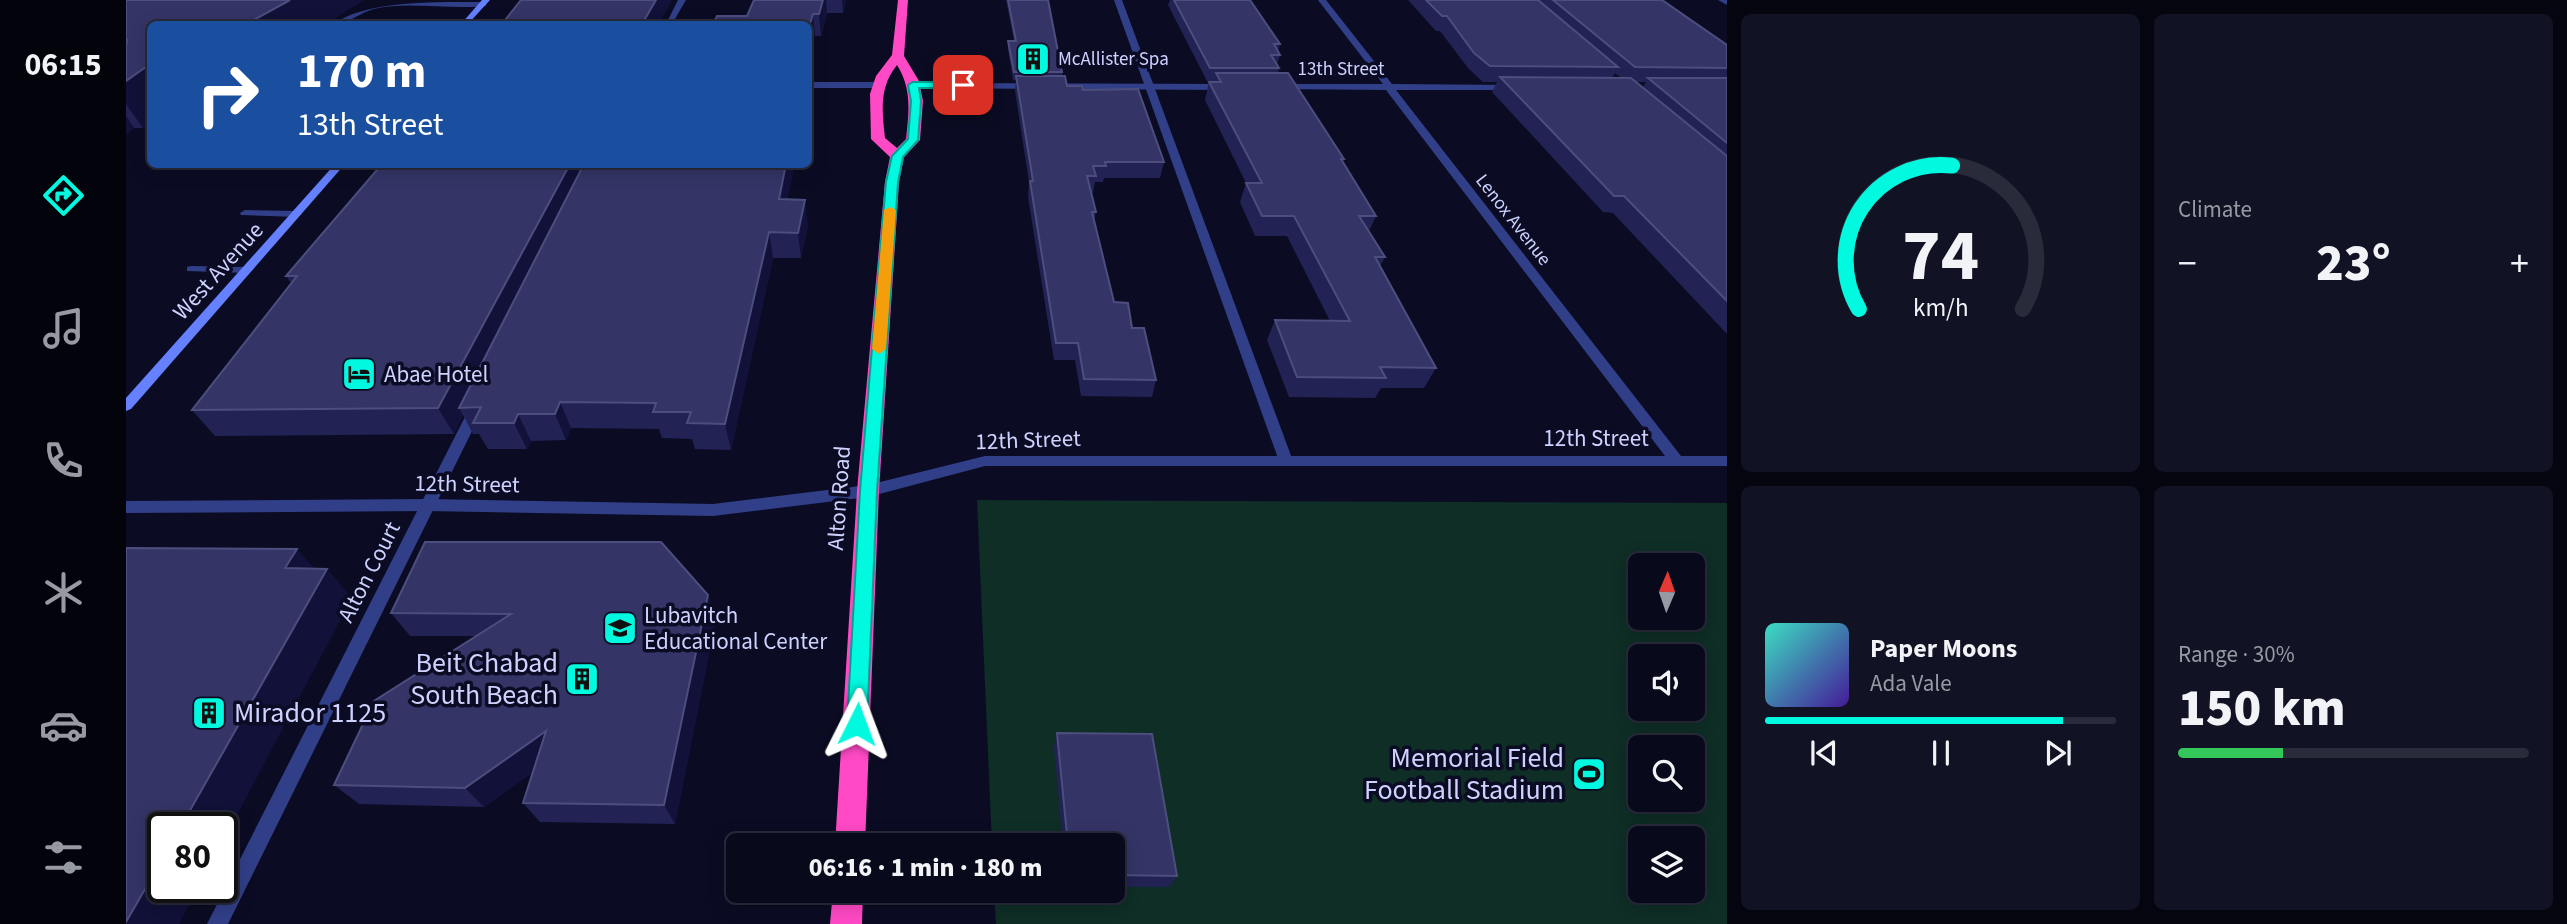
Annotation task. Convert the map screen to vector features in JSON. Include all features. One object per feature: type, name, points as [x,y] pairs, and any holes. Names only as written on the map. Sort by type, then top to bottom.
[{"type":"highway","points":[[897,156],[878,139],[876,85],[898,55],[903,0]]},
{"type":"highway","name":"Alton Road","points":[[851,833],[868,491],[892,182],[897,156],[913,140],[916,101],[913,85],[898,55]]},
{"type":"highway","points":[[846,924],[847,903]]},
{"type":"street","points":[[671,21],[682,0]]},
{"type":"street","points":[[1118,0],[1286,461]]},
{"type":"street","name":"Lenox Avenue","points":[[1322,0],[1677,461]]},
{"type":"street","points":[[1722,0],[1727,3]]},
{"type":"street","points":[[341,21],[367,7],[381,5],[484,2]]},
{"type":"street","points":[[467,21],[484,2]]},
{"type":"street","points":[[812,85],[876,85]]},
{"type":"street","points":[[913,85],[1242,87]]},
{"type":"street","name":"13th Street","points":[[1268,87],[1518,87]]},
{"type":"street","name":"West Avenue","points":[[126,406],[338,168]]},
{"type":"street","points":[[245,213],[297,214]]},
{"type":"street","points":[[191,269],[247,270]]},
{"type":"street","name":"Alton Court","points":[[217,924],[483,395]]},
{"type":"street","name":"12th Street","points":[[126,508],[428,505],[713,510],[868,491],[985,461],[1727,461]]},
{"type":"green space","points":[[977,500],[1727,503],[1727,924],[996,924],[995,903],[1125,903],[1125,833],[991,833]]},
{"type":"building","points":[[126,0],[290,0],[252,21],[147,21],[147,66],[126,81]]},
{"type":"building","points":[[521,0],[656,0],[644,21],[504,21]]},
{"type":"building","points":[[754,0],[823,0],[819,14],[813,14],[811,21],[714,21],[717,16],[747,16]]},
{"type":"building","points":[[1008,0],[1048,0],[1062,72],[1014,72],[1008,41],[1016,41]]},
{"type":"building","points":[[1174,0],[1250,0],[1280,44],[1274,44],[1280,55],[1271,55],[1279,68],[1210,68]]},
{"type":"building","points":[[1426,0],[1538,0],[1618,67],[1490,66],[1474,53],[1447,16],[1442,16]]},
{"type":"building","points":[[1553,0],[1662,0],[1727,45],[1727,68],[1635,67]]},
{"type":"building","points":[[1216,73],[1288,73],[1344,159],[1341,159],[1376,216],[1359,216],[1385,257],[1375,257],[1436,368],[1380,367],[1386,378],[1297,377],[1275,320],[1350,321],[1294,216],[1262,216],[1246,183],[1262,183],[1209,82],[1221,82]]},
{"type":"building","points":[[1016,76],[1065,76],[1067,86],[1082,86],[1083,90],[1138,89],[1164,162],[1105,162],[1106,166],[1093,166],[1096,176],[1087,176],[1096,212],[1092,212],[1114,302],[1128,303],[1132,328],[1144,328],[1156,380],[1084,379],[1078,343],[1056,343]]},
{"type":"building","points":[[1500,77],[1631,78],[1727,156],[1727,301],[1624,196],[1614,196]]},
{"type":"building","points":[[1648,78],[1727,78],[1727,143]]},
{"type":"building","points":[[379,168],[568,168],[438,408],[192,410],[297,276],[286,276]]},
{"type":"building","points":[[582,168],[785,168],[779,199],[805,200],[798,233],[769,232],[725,424],[687,423],[691,412],[653,412],[656,403],[560,402],[555,414],[518,414],[514,423],[473,423],[481,407],[459,408]]},
{"type":"building","name":"Beit Chabad South Beach","points":[[425,542],[661,542],[708,595],[664,805],[523,803],[546,731],[465,788],[334,785],[374,701],[511,614],[391,613]]},
{"type":"building","name":"Mirador 1125","points":[[126,548],[297,549],[285,568],[327,569],[189,812],[147,812],[147,886],[126,922]]},
{"type":"building","points":[[1057,733],[1152,734],[1177,876],[1125,875],[1125,833],[1067,833]]},
{"type":"slow traffic","points":[[879,349],[890,210]]},
{"type":"place","name":"McAllister Spa","points":[[1033,59]]},
{"type":"place","name":"Abae Hotel","points":[[359,374]]},
{"type":"place","name":"Lubavitch Educational Center","points":[[620,628]]},
{"type":"place","name":"Beit Chabad South Beach","points":[[582,679]]},
{"type":"place","name":"Mirador 1125","points":[[209,713]]},
{"type":"place","name":"Memorial Field Football Stadium","points":[[1589,774]]},
{"type":"route","points":[[857,724],[868,491],[892,182],[897,156],[913,140],[916,101],[913,85],[963,85]]}]
